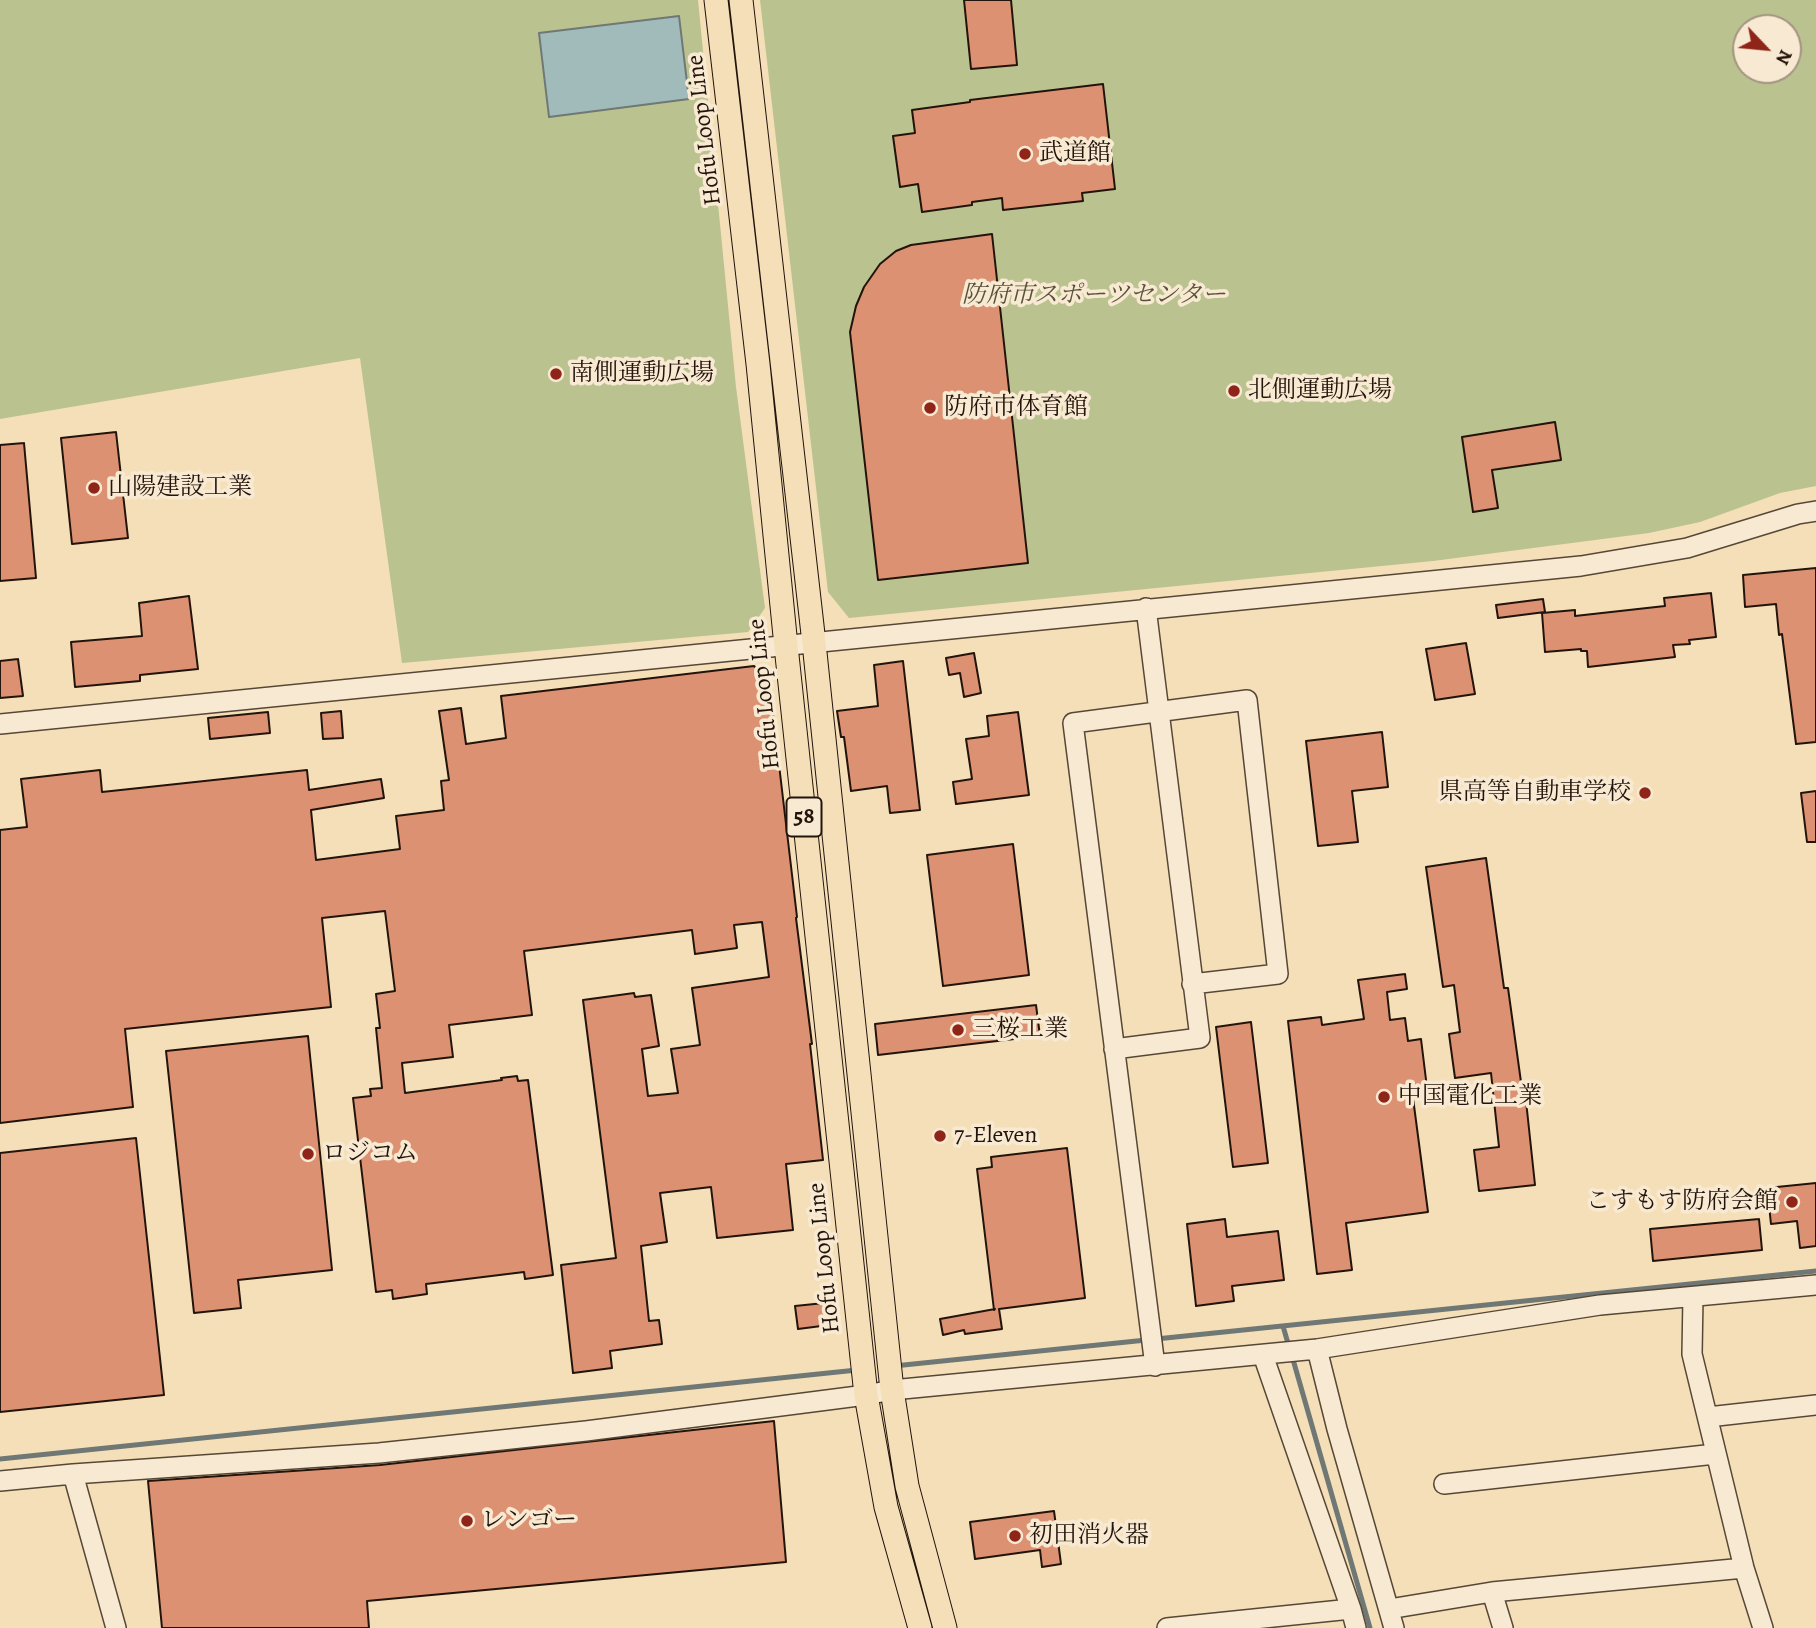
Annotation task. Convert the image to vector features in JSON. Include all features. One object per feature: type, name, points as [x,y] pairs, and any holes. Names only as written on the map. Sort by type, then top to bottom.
[{"type":"main road","name":"Hofu Loop Line","points":[[716,0],[758,364],[866,1395],[886,1507],[920,1628]]},
{"type":"main road","name":"Hofu Loop Line","points":[[741,0],[814,643],[892,1391],[907,1486],[945,1628]]},
{"type":"street","points":[[0,724],[1581,566],[1687,548],[1816,511]]},
{"type":"street","points":[[1114,1049],[1200,1038],[1146,608]]},
{"type":"street","points":[[1155,1366],[1073,723],[1247,700],[1279,974],[1192,984]]},
{"type":"street","points":[[0,1481],[379,1453],[586,1431],[892,1391],[1317,1349],[1600,1305],[1816,1285]]},
{"type":"street","points":[[1693,1297],[1692,1354],[1744,1568],[1763,1628]]},
{"type":"street","points":[[1317,1349],[1391,1619],[1492,1592],[1744,1568]]},
{"type":"street","points":[[1167,1628],[1353,1618],[1263,1355]]},
{"type":"street","points":[[1708,1417],[1816,1405]]},
{"type":"street","points":[[1444,1483],[1715,1454]]},
{"type":"street","points":[[73,1474],[117,1628]]},
{"type":"street","points":[[1492,1592],[1503,1628]]},
{"type":"green space","points":[[0,0],[698,0],[736,387],[765,608],[748,632],[402,663],[360,358],[0,419]]},
{"type":"green space","name":"防府市スポーツセンター","points":[[760,0],[1816,0],[1816,486],[1780,493],[1700,522],[1649,533],[1433,561],[849,618],[828,592]]},
{"type":"water","points":[[679,16],[689,99],[549,117],[539,33]]},
{"type":"building","points":[[964,0],[1011,0],[1017,65],[971,69]]},
{"type":"building","points":[[1103,84],[1115,189],[1082,193],[1083,201],[1003,210],[1002,198],[922,212],[918,184],[900,187],[893,136],[915,133],[912,110]]},
{"type":"building","points":[[992,234],[1028,563],[878,580],[850,332],[856,306],[864,287],[880,264],[896,251],[911,245]]},
{"type":"building","points":[[1555,422],[1561,460],[1492,470],[1498,508],[1473,512],[1462,437]]},
{"type":"building","name":"山陽建設工業","points":[[116,432],[128,538],[72,544],[61,438]]},
{"type":"building","points":[[24,443],[36,578],[0,581],[0,445]]},
{"type":"building","points":[[1816,568],[1816,742],[1796,744],[1776,604],[1745,607],[1743,575]]},
{"type":"building","points":[[1711,593],[1716,637],[1689,640],[1690,644],[1673,645],[1675,657],[1588,667],[1587,651],[1581,649],[1545,652],[1542,613],[1575,610],[1575,616],[1665,606],[1664,598]]},
{"type":"building","points":[[189,596],[198,669],[140,675],[140,681],[75,687],[71,642],[142,636],[139,603]]},
{"type":"building","points":[[1543,599],[1545,612],[1498,618],[1496,605]]},
{"type":"building","points":[[1466,643],[1475,694],[1435,700],[1426,649]]},
{"type":"building","points":[[974,653],[981,693],[964,697],[960,673],[949,675],[946,658]]},
{"type":"building","points":[[18,659],[23,696],[0,698],[0,661]]},
{"type":"building","points":[[903,661],[920,810],[890,813],[887,786],[851,791],[844,737],[841,737],[837,711],[878,706],[874,665]]},
{"type":"building","points":[[754,666],[769,680],[823,1160],[786,1164],[793,1230],[717,1238],[711,1187],[660,1193],[667,1242],[641,1246],[649,1321],[659,1320],[662,1344],[610,1351],[612,1368],[573,1373],[561,1265],[616,1258],[583,1000],[634,993],[635,997],[651,995],[659,1046],[642,1049],[648,1096],[678,1093],[671,1049],[700,1045],[692,988],[769,977],[762,922],[734,925],[737,948],[695,954],[692,930],[524,951],[532,1015],[449,1025],[453,1057],[402,1063],[405,1093],[517,1076],[518,1081],[528,1080],[553,1275],[525,1279],[524,1272],[426,1284],[427,1294],[393,1299],[392,1290],[376,1292],[353,1098],[371,1096],[370,1089],[382,1088],[376,1028],[380,1028],[376,994],[395,991],[385,911],[322,918],[331,1007],[125,1029],[133,1107],[0,1123],[0,830],[27,827],[21,779],[100,770],[102,792],[307,770],[309,790],[381,779],[384,798],[311,810],[316,860],[400,849],[396,816],[444,810],[441,781],[449,780],[439,711],[461,708],[466,744],[506,738],[501,696]]},
{"type":"building","points":[[341,711],[343,738],[323,739],[321,713]]},
{"type":"building","points":[[268,712],[270,733],[210,739],[208,718]]},
{"type":"building","points":[[1018,712],[1029,795],[956,804],[953,782],[972,779],[966,739],[989,736],[987,716]]},
{"type":"building","points":[[1382,732],[1388,787],[1352,791],[1358,842],[1318,846],[1306,741]]},
{"type":"building","points":[[1816,791],[1816,842],[1807,842],[1801,793]]},
{"type":"building","points":[[1013,844],[1029,975],[943,986],[927,855]]},
{"type":"building","points":[[1486,858],[1504,988],[1508,988],[1521,1082],[1524,1082],[1535,1185],[1479,1191],[1474,1150],[1499,1147],[1491,1073],[1455,1078],[1449,1034],[1460,1032],[1454,985],[1443,987],[1426,867]]},
{"type":"building","points":[[1405,974],[1407,989],[1387,992],[1390,1020],[1405,1018],[1408,1041],[1421,1039],[1428,1096],[1413,1098],[1428,1212],[1346,1223],[1352,1270],[1317,1274],[1288,1021],[1321,1017],[1322,1025],[1364,1019],[1358,980]]},
{"type":"building","name":"三桜工業","points":[[1036,1005],[1040,1036],[878,1055],[875,1024]]},
{"type":"building","points":[[1251,1022],[1268,1163],[1233,1167],[1216,1027]]},
{"type":"building","points":[[308,1036],[332,1270],[238,1280],[241,1308],[194,1313],[166,1051]]},
{"type":"building","points":[[136,1138],[164,1395],[0,1412],[0,1153]]},
{"type":"building","points":[[1067,1148],[1085,1298],[999,1309],[1002,1329],[965,1334],[964,1330],[943,1335],[940,1319],[994,1309],[977,1169],[992,1167],[991,1157]]},
{"type":"building","name":"こすもす防府会館","points":[[1816,1183],[1816,1246],[1800,1248],[1797,1221],[1771,1224],[1767,1188]]},
{"type":"building","points":[[1225,1219],[1227,1237],[1278,1231],[1284,1280],[1232,1286],[1234,1301],[1196,1306],[1187,1224]]},
{"type":"building","points":[[1759,1219],[1762,1250],[1653,1261],[1650,1229]]},
{"type":"building","points":[[834,1302],[837,1324],[798,1329],[795,1306]]},
{"type":"building","name":"レンゴー","points":[[774,1421],[786,1562],[367,1601],[369,1628],[162,1628],[148,1481],[380,1465]]},
{"type":"building","name":"初田消火器","points":[[1054,1511],[1061,1564],[1042,1567],[1040,1550],[975,1559],[970,1522]]},
{"type":"waterway","points":[[894,1366],[1816,1271]]},
{"type":"waterway","points":[[1283,1326],[1289,1347]]},
{"type":"waterway","points":[[1292,1356],[1370,1628]]},
{"type":"waterway","points":[[0,1459],[857,1370]]},
{"type":"place","name":"武道館","points":[[1025,154]]},
{"type":"place","name":"南側運動広場","points":[[556,374]]},
{"type":"place","name":"北側運動広場","points":[[1234,391]]},
{"type":"place","name":"防府市体育館","points":[[930,408]]},
{"type":"place","name":"山陽建設工業","points":[[94,488]]},
{"type":"place","name":"県高等自動車学校","points":[[1645,793]]},
{"type":"place","name":"三桜工業","points":[[958,1030]]},
{"type":"place","name":"中国電化工業","points":[[1384,1097]]},
{"type":"place","name":"7-Eleven","points":[[940,1136]]},
{"type":"place","name":"ロジコム","points":[[308,1154]]},
{"type":"place","name":"こすもす防府会館","points":[[1792,1202]]},
{"type":"place","name":"レンゴー","points":[[467,1521]]},
{"type":"place","name":"初田消火器","points":[[1015,1536]]}]
